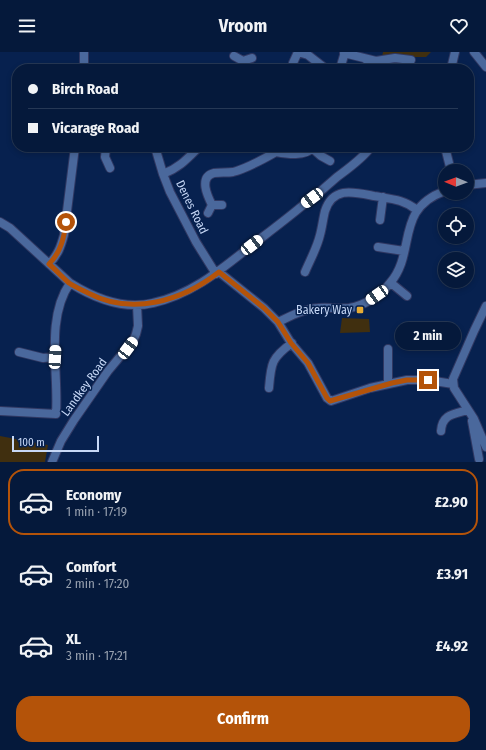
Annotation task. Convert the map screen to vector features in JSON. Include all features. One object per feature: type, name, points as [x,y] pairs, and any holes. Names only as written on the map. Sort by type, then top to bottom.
[{"type":"street","points":[[84,52],[84,64]]},
{"type":"street","points":[[293,63],[298,52],[308,54],[320,64]]},
{"type":"street","points":[[452,64],[455,52]]},
{"type":"street","points":[[474,52],[486,67]]},
{"type":"street","points":[[341,64],[344,53],[372,61],[395,58],[410,60]]},
{"type":"street","points":[[234,56],[242,64]]},
{"type":"street","points":[[244,64],[252,58]]},
{"type":"street","points":[[49,264],[55,258],[64,235],[74,152]]},
{"type":"street","points":[[105,152],[105,156],[110,168]]},
{"type":"street","name":"Denes Road","points":[[156,152],[170,192],[196,242],[217,273],[264,308],[278,322],[308,363],[327,398],[330,401],[388,384]]},
{"type":"street","points":[[163,174],[174,170],[194,152]]},
{"type":"street","points":[[212,205],[206,194],[205,187],[208,177],[213,173],[239,170],[271,152]]},
{"type":"street","points":[[284,152],[293,154],[304,152]]},
{"type":"street","points":[[317,152],[330,162]]},
{"type":"street","points":[[0,222],[10,228],[70,283],[92,295],[121,304],[152,304],[194,288],[217,273],[321,192],[366,152]]},
{"type":"street","points":[[446,152],[449,164]]},
{"type":"street","points":[[474,184],[486,183]]},
{"type":"street","points":[[305,272],[306,258],[320,237],[327,205],[336,196],[346,192],[383,197],[400,200],[410,204],[417,210]]},
{"type":"street","points":[[278,322],[310,309],[350,308],[378,298],[399,270],[408,228],[412,218],[417,210],[438,195]]},
{"type":"street","points":[[380,220],[383,197]]},
{"type":"street","points":[[212,205],[222,205]]},
{"type":"street","points":[[208,213],[212,205]]},
{"type":"street","points":[[378,247],[404,252]]},
{"type":"street","points":[[0,411],[56,414],[57,400],[55,357],[58,313],[62,298],[70,283]]},
{"type":"street","points":[[390,283],[407,296]]},
{"type":"street","name":"Landkey Road","points":[[52,462],[61,441],[74,420],[108,371],[133,341],[138,326],[137,305]]},
{"type":"street","points":[[486,306],[453,379],[454,388],[474,419],[486,447]]},
{"type":"street","points":[[270,388],[270,374],[274,360],[281,351],[292,343]]},
{"type":"street","points":[[388,349],[388,384],[407,380],[428,380],[453,384]]},
{"type":"street","points":[[19,352],[43,358],[55,357]]},
{"type":"street","points":[[441,431],[441,422],[444,419],[468,410]]},
{"type":"street","points":[[474,419],[472,422],[479,459]]},
{"type":"shaded area","points":[[383,52],[431,52],[426,57],[382,57]]},
{"type":"shaded area","points":[[342,318],[369,319],[370,332],[340,333]]},
{"type":"shaded area","points":[[0,436],[48,445],[45,462],[0,462]]},
{"type":"place","name":"Bakery Way","points":[[360,310]]},
{"type":"route","points":[[66,222],[60,248],[55,258],[49,264],[70,283],[92,295],[121,304],[152,304],[194,288],[219,272],[264,308],[278,322],[291,343],[308,363],[316,380],[330,401],[370,388],[392,383],[407,380],[428,380]]}]
